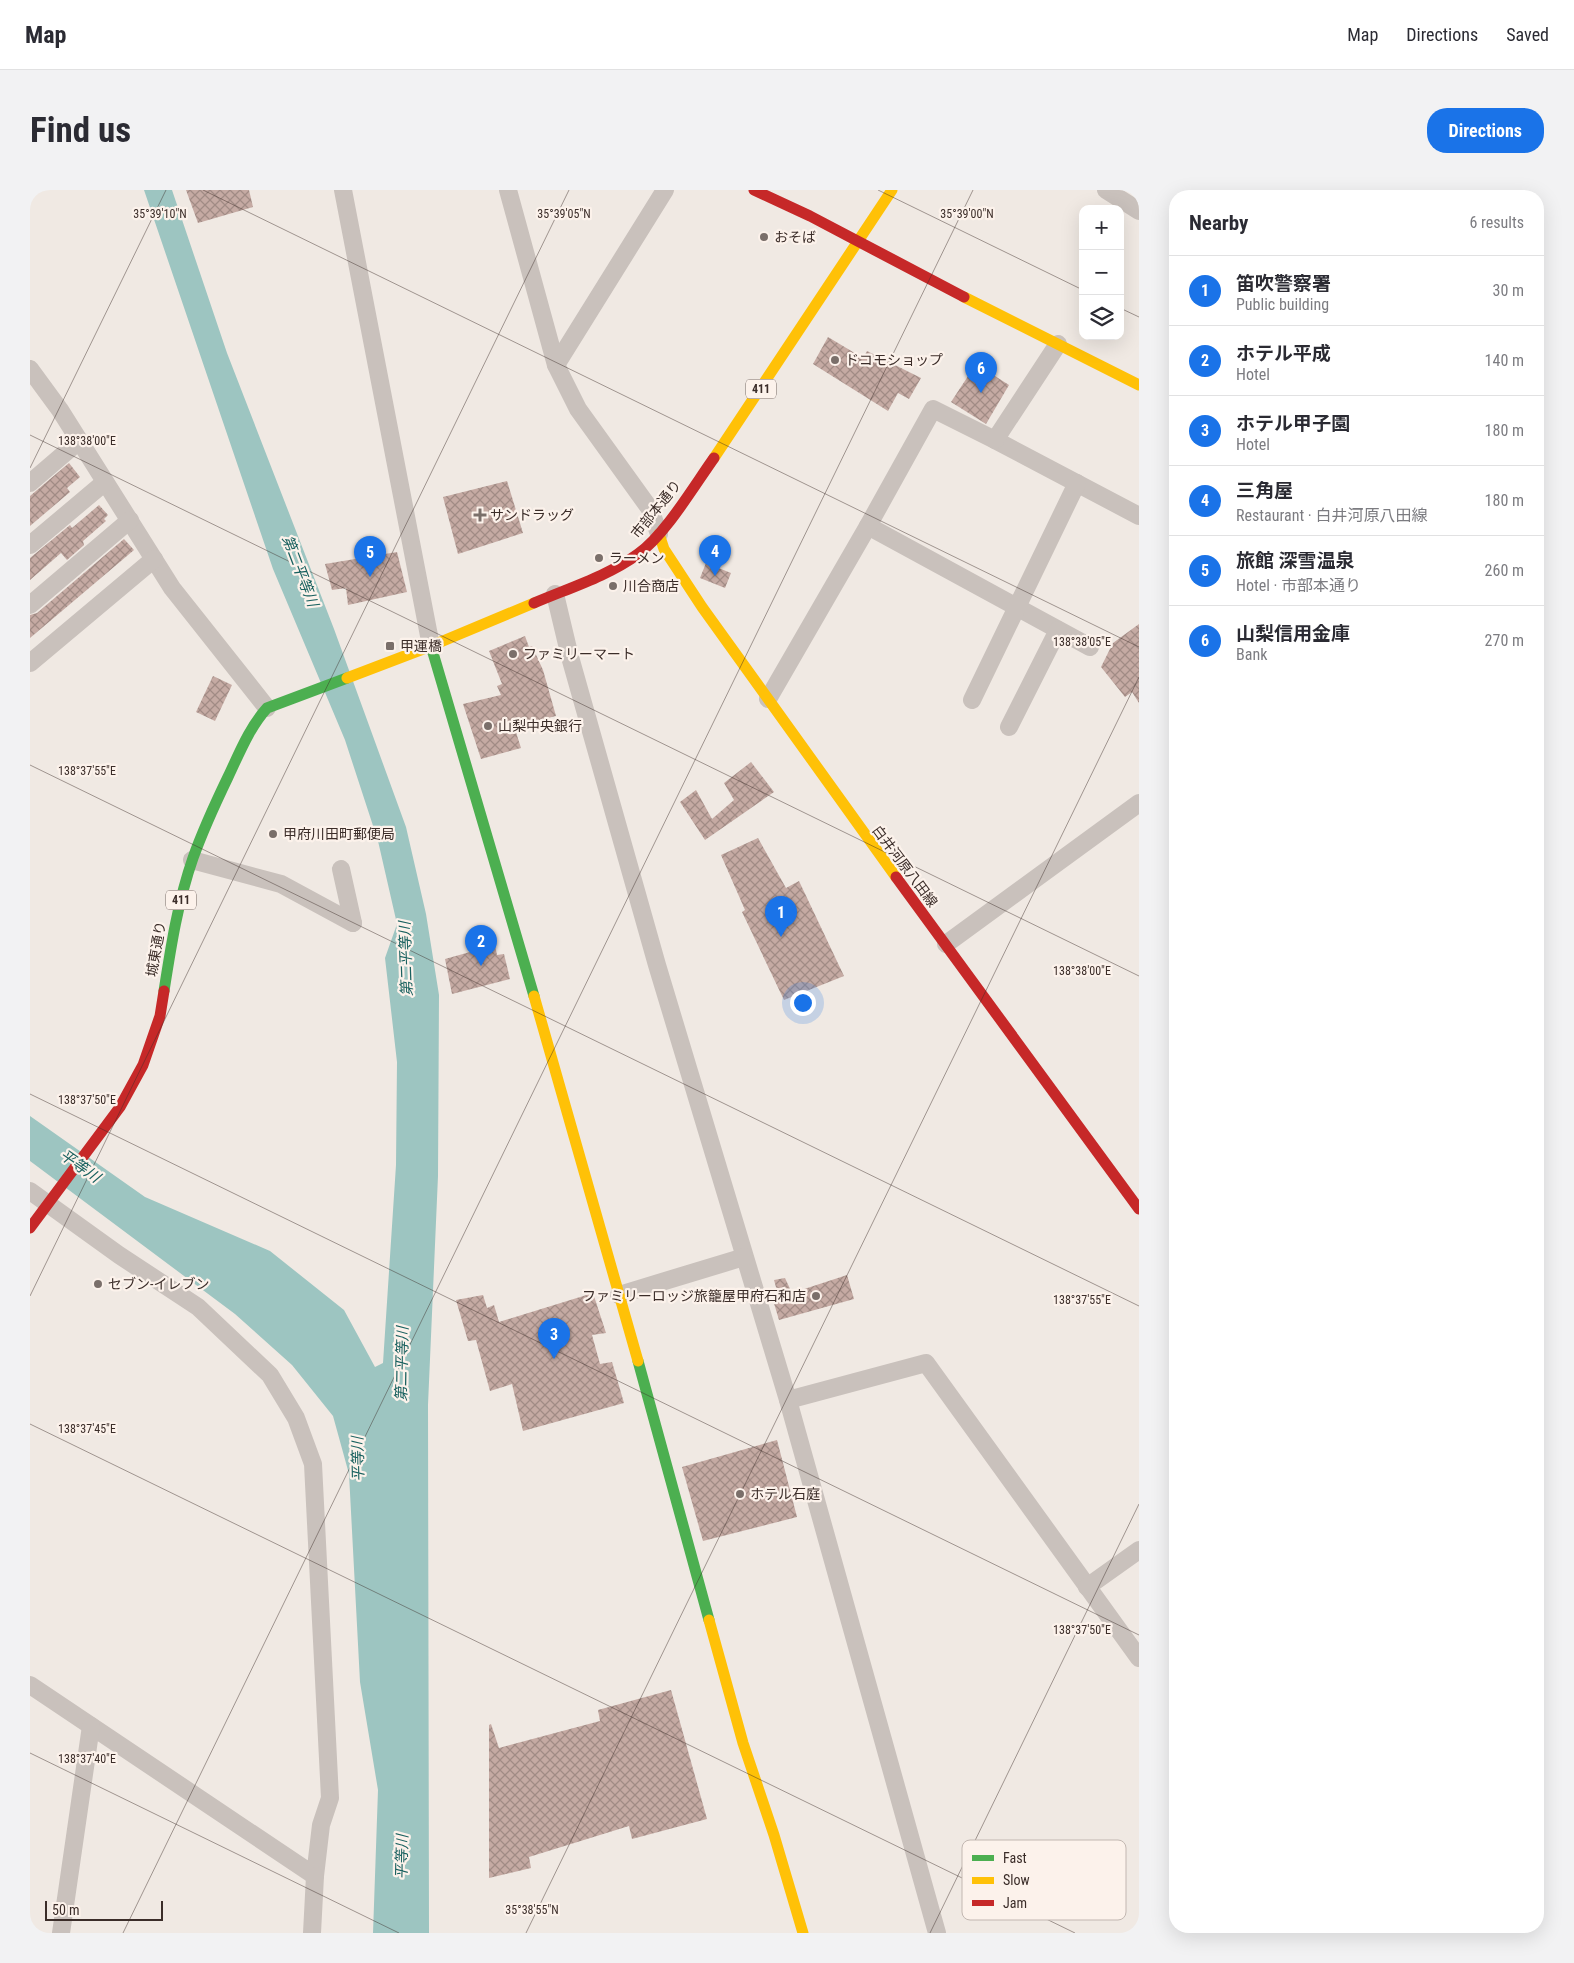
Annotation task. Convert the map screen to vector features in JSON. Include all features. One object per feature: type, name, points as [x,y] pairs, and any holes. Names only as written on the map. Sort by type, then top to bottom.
[{"type":"main road","points":[[754,190],[1139,385]]},
{"type":"main road","name":"市部本通り","points":[[267,708],[431,646],[619,567],[640,553],[659,534],[724,444],[892,190]]},
{"type":"main road","name":"白井河原八田線","points":[[659,534],[664,550],[702,607],[865,837],[946,944],[1139,1209]]},
{"type":"main road","points":[[431,646],[511,915],[743,1743],[774,1835],[803,1933]]},
{"type":"main road","name":"城東通り","points":[[30,1228],[120,1106],[143,1065],[160,1016],[174,926],[192,860],[203,830],[241,749],[259,717],[267,708]]},
{"type":"street","points":[[343,190],[431,646]]},
{"type":"street","points":[[508,190],[556,365],[578,409],[650,509],[659,534]]},
{"type":"street","points":[[556,365],[665,190]]},
{"type":"street","points":[[1106,190],[1139,211]]},
{"type":"street","points":[[995,440],[1058,344]]},
{"type":"street","points":[[30,369],[60,410],[172,588],[267,708]]},
{"type":"street","points":[[768,699],[933,409],[1139,516]]},
{"type":"street","points":[[30,483],[79,441]]},
{"type":"street","points":[[30,545],[105,482]]},
{"type":"street","points":[[972,700],[1077,483]]},
{"type":"street","points":[[30,605],[130,520]]},
{"type":"street","points":[[868,526],[1090,647]]},
{"type":"street","points":[[30,663],[154,559]]},
{"type":"street","points":[[555,594],[570,657],[657,965],[788,1400],[938,1933]]},
{"type":"street","points":[[1009,727],[1058,630]]},
{"type":"street","points":[[946,944],[1139,803]]},
{"type":"street","points":[[192,860],[281,884],[353,923],[341,869]]},
{"type":"street","points":[[30,1191],[51,1202],[198,1307],[270,1375],[296,1418],[313,1464],[330,1798],[321,1825],[314,1876],[312,1933]]},
{"type":"street","points":[[619,1295],[744,1257]]},
{"type":"street","points":[[788,1400],[926,1363],[1139,1658]]},
{"type":"street","points":[[1088,1587],[1139,1550]]},
{"type":"street","points":[[30,1685],[314,1876]]},
{"type":"street","points":[[61,1933],[91,1726]]},
{"type":"water","points":[[144,190],[172,190],[227,353],[334,629],[406,827],[426,914],[439,995],[438,1176],[428,1405],[429,1933],[373,1933],[378,1790],[360,1682],[349,1474],[333,1416],[292,1365],[235,1314],[30,1161],[30,1116],[145,1197],[270,1251],[344,1310],[375,1367],[383,1363],[396,1165],[397,1062],[385,958],[397,924],[378,841],[345,740],[273,569]]},
{"type":"building","points":[[186,190],[249,190],[253,207],[198,223]]},
{"type":"building","points":[[828,337],[863,358],[867,351],[921,378],[909,399],[898,393],[888,411],[813,364]]},
{"type":"building","points":[[976,364],[1009,385],[986,424],[951,402]]},
{"type":"building","points":[[69,463],[80,477],[67,488],[70,492],[30,526],[30,496]]},
{"type":"building","points":[[507,481],[523,533],[458,554],[443,497]]},
{"type":"building","points":[[99,505],[108,515],[104,519],[106,521],[83,541],[84,545],[67,560],[61,553],[30,580],[30,558],[70,525],[72,528]]},
{"type":"building","points":[[124,539],[134,550],[30,638],[30,615],[37,613]]},
{"type":"building","points":[[397,552],[407,592],[348,605],[346,588],[332,590],[325,564]]},
{"type":"building","points":[[706,563],[731,573],[725,588],[700,578]]},
{"type":"building","points":[[1139,624],[1139,703],[1132,692],[1125,697],[1101,667],[1113,643]]},
{"type":"building","points":[[525,636],[529,647],[532,646],[543,670],[556,716],[514,726],[521,748],[481,759],[463,704],[501,695],[497,686],[502,684],[489,651]]},
{"type":"building","points":[[213,676],[232,685],[215,721],[196,712]]},
{"type":"building","points":[[751,762],[774,792],[705,840],[680,802],[696,790],[712,819],[734,800],[724,783]]},
{"type":"building","points":[[758,838],[786,888],[799,881],[844,976],[784,1000],[742,912],[745,910],[721,855]]},
{"type":"building","points":[[495,945],[497,955],[504,954],[510,979],[452,994],[445,959]]},
{"type":"building","name":"ファミリーロッジ旅籠屋甲府石和店","points":[[847,1275],[854,1299],[779,1320],[773,1300],[779,1298],[774,1280],[785,1278],[792,1293]]},
{"type":"building","points":[[593,1293],[606,1333],[592,1335],[600,1364],[612,1362],[624,1403],[523,1431],[512,1384],[490,1391],[476,1340],[468,1341],[456,1300],[483,1295],[487,1308],[494,1305],[499,1322]]},
{"type":"building","points":[[777,1440],[797,1517],[703,1541],[682,1467]]},
{"type":"building","points":[[671,1690],[707,1819],[632,1839],[629,1826],[529,1857],[531,1868],[489,1878],[489,1725],[491,1724],[499,1748],[600,1721],[598,1710]]},
{"type":"traffic: fast","points":[[431,646],[534,996]]},
{"type":"traffic: fast","points":[[164,991],[179,907],[193,858],[240,750],[267,708],[347,678]]},
{"type":"traffic: fast","points":[[638,1361],[709,1620]]},
{"type":"traffic: slow","points":[[714,458],[892,190]]},
{"type":"traffic: slow","points":[[964,297],[1139,385]]},
{"type":"traffic: slow","points":[[659,534],[664,549],[702,607],[896,877]]},
{"type":"traffic: slow","points":[[347,678],[431,646],[534,603]]},
{"type":"traffic: slow","points":[[534,996],[638,1361]]},
{"type":"traffic: slow","points":[[709,1620],[743,1743],[774,1835],[803,1933]]},
{"type":"traffic: jam","points":[[754,190],[810,216],[964,297]]},
{"type":"traffic: jam","points":[[534,603],[614,569],[648,546],[669,523],[714,458]]},
{"type":"traffic: jam","points":[[896,877],[1139,1209]]},
{"type":"traffic: jam","points":[[30,1228],[120,1107],[143,1065],[160,1016],[164,991]]},
{"type":"place","name":"おそば","points":[[764,237]]},
{"type":"place","name":"ドコモショップ","points":[[835,360]]},
{"type":"place","name":"山梨信用金庫","points":[[981,393]]},
{"type":"place","name":"サンドラッグ","points":[[480,515]]},
{"type":"place","name":"ラーメン","points":[[599,558]]},
{"type":"place","name":"三角屋","points":[[715,576]]},
{"type":"place","name":"旅館 深雪温泉","points":[[370,577]]},
{"type":"place","name":"川合商店","points":[[613,586]]},
{"type":"place","name":"甲運橋","points":[[390,646]]},
{"type":"place","name":"ファミリーマート","points":[[513,654]]},
{"type":"place","name":"山梨中央銀行","points":[[488,726]]},
{"type":"place","name":"甲府川田町郵便局","points":[[273,834]]},
{"type":"place","name":"笛吹警察署","points":[[781,937]]},
{"type":"place","name":"ホテル平成","points":[[481,966]]},
{"type":"place","name":"セブン-イレブン","points":[[98,1284]]},
{"type":"place","name":"ファミリーロッジ旅籠屋甲府石和店","points":[[816,1296]]},
{"type":"place","name":"ホテル甲子園","points":[[554,1359]]},
{"type":"place","name":"ホテル石庭","points":[[740,1494]]},
{"type":"water label","name":"第二平等川","points":[[300,571]]},
{"type":"water label","name":"第二平等川","points":[[406,959]]},
{"type":"water label","name":"平等川","points":[[80,1166]]},
{"type":"water label","name":"第二平等川","points":[[402,1364]]},
{"type":"water label","name":"平等川","points":[[358,1459]]},
{"type":"water label","name":"平等川","points":[[402,1857]]}]
